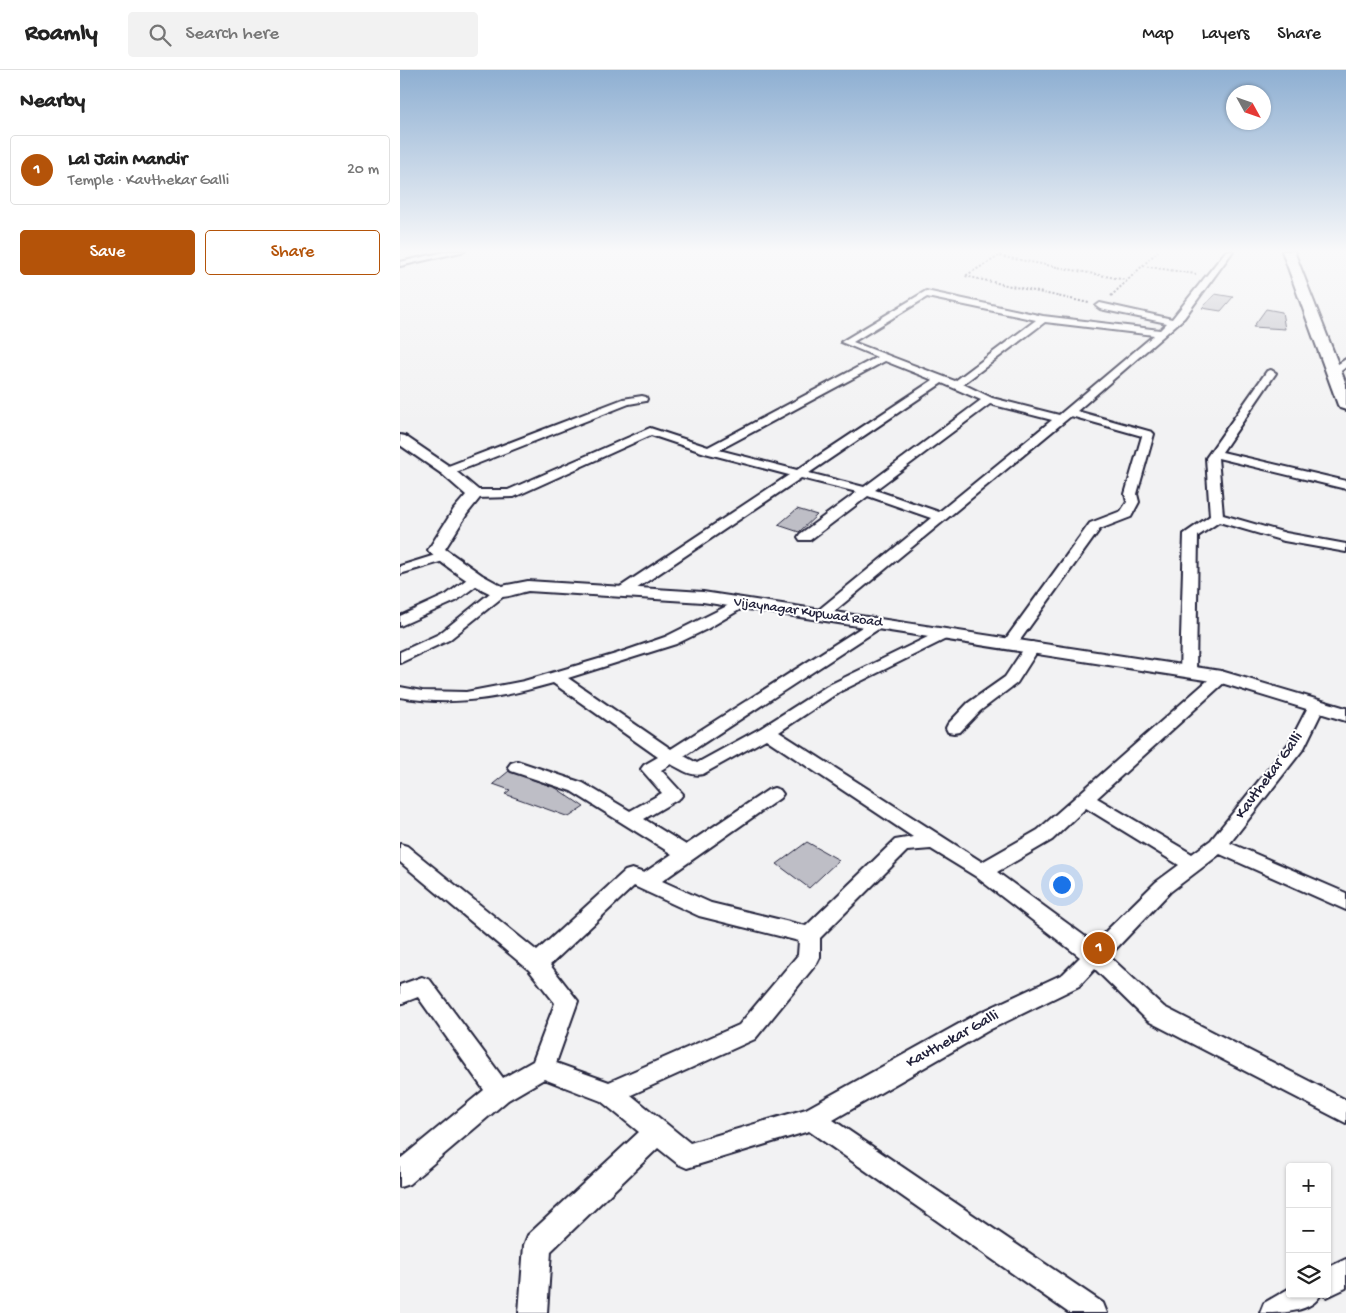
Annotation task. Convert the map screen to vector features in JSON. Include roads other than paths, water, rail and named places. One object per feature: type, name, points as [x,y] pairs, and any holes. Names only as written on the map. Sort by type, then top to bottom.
[{"type":"main road","points":[[1309,309],[1346,405]]},
{"type":"street","points":[[901,309],[846,342],[956,385],[988,400],[1148,434],[1131,494],[1133,502],[1126,514],[1095,526],[1010,644]]},
{"type":"street","points":[[996,309],[1043,319],[1162,333]]},
{"type":"street","points":[[1114,309],[1174,322]]},
{"type":"street","points":[[821,615],[1065,416],[1162,333],[1185,309]]},
{"type":"street","points":[[956,385],[1043,319]]},
{"type":"street","points":[[709,451],[885,357]]},
{"type":"street","points":[[1333,372],[1346,362]]},
{"type":"street","points":[[1217,517],[1212,458],[1216,454],[1216,449],[1271,373]]},
{"type":"street","points":[[622,592],[941,379]]},
{"type":"street","points":[[447,471],[627,401],[642,399]]},
{"type":"street","points":[[805,537],[988,400]]},
{"type":"street","points":[[400,439],[447,471],[475,494],[510,494],[650,431],[709,451],[866,492],[940,517]]},
{"type":"street","points":[[1216,454],[1346,485]]},
{"type":"street","points":[[400,658],[444,637],[500,592],[476,579],[436,550],[460,512],[475,494]]},
{"type":"street","points":[[1188,672],[1191,534],[1217,517],[1284,537],[1346,548]]},
{"type":"street","points":[[400,570],[445,556]]},
{"type":"street","points":[[400,622],[451,598],[476,579]]},
{"type":"street","name":"Vijaynagar Kupwad Road","points":[[500,592],[528,586],[703,597],[1221,677],[1346,715]]},
{"type":"street","points":[[400,692],[424,698],[499,693],[641,652],[701,627],[741,603]]},
{"type":"street","points":[[630,820],[674,794],[650,770],[878,623]]},
{"type":"street","points":[[556,677],[671,757],[697,770],[767,732],[834,689],[945,634]]},
{"type":"street","points":[[954,728],[974,707],[1011,680],[1032,647]]},
{"type":"street","points":[[982,871],[1045,835],[1221,677]]},
{"type":"street","name":"Kavthekar Galli","points":[[657,1132],[687,1156],[812,1119],[983,1022],[1072,980],[1163,887],[1218,845],[1298,744],[1316,707]]},
{"type":"street","points":[[767,732],[934,842],[982,871],[1096,956],[1095,958],[1156,1014],[1346,1112]]},
{"type":"street","points":[[517,767],[576,787],[687,854]]},
{"type":"street","points":[[646,882],[774,794]]},
{"type":"street","points":[[1085,799],[1193,864]]},
{"type":"street","points":[[610,1093],[746,1032],[809,956],[810,935],[902,845],[934,842]]},
{"type":"street","points":[[1218,845],[1346,902]]},
{"type":"street","points":[[400,851],[538,964],[567,1001],[542,1068],[499,1092],[400,1175]]},
{"type":"street","points":[[538,964],[632,876],[706,910],[810,935]]},
{"type":"street","points":[[400,995],[422,986],[499,1092]]},
{"type":"street","points":[[532,1313],[538,1245],[657,1132],[610,1093],[542,1068]]},
{"type":"street","points":[[812,1119],[1093,1313]]},
{"type":"street","points":[[1331,1281],[1346,1273]]},
{"type":"street","points":[[1274,1313],[1301,1298]]},
{"type":"place","name":"Lal Jain Mandir","points":[[1099,948]]}]
